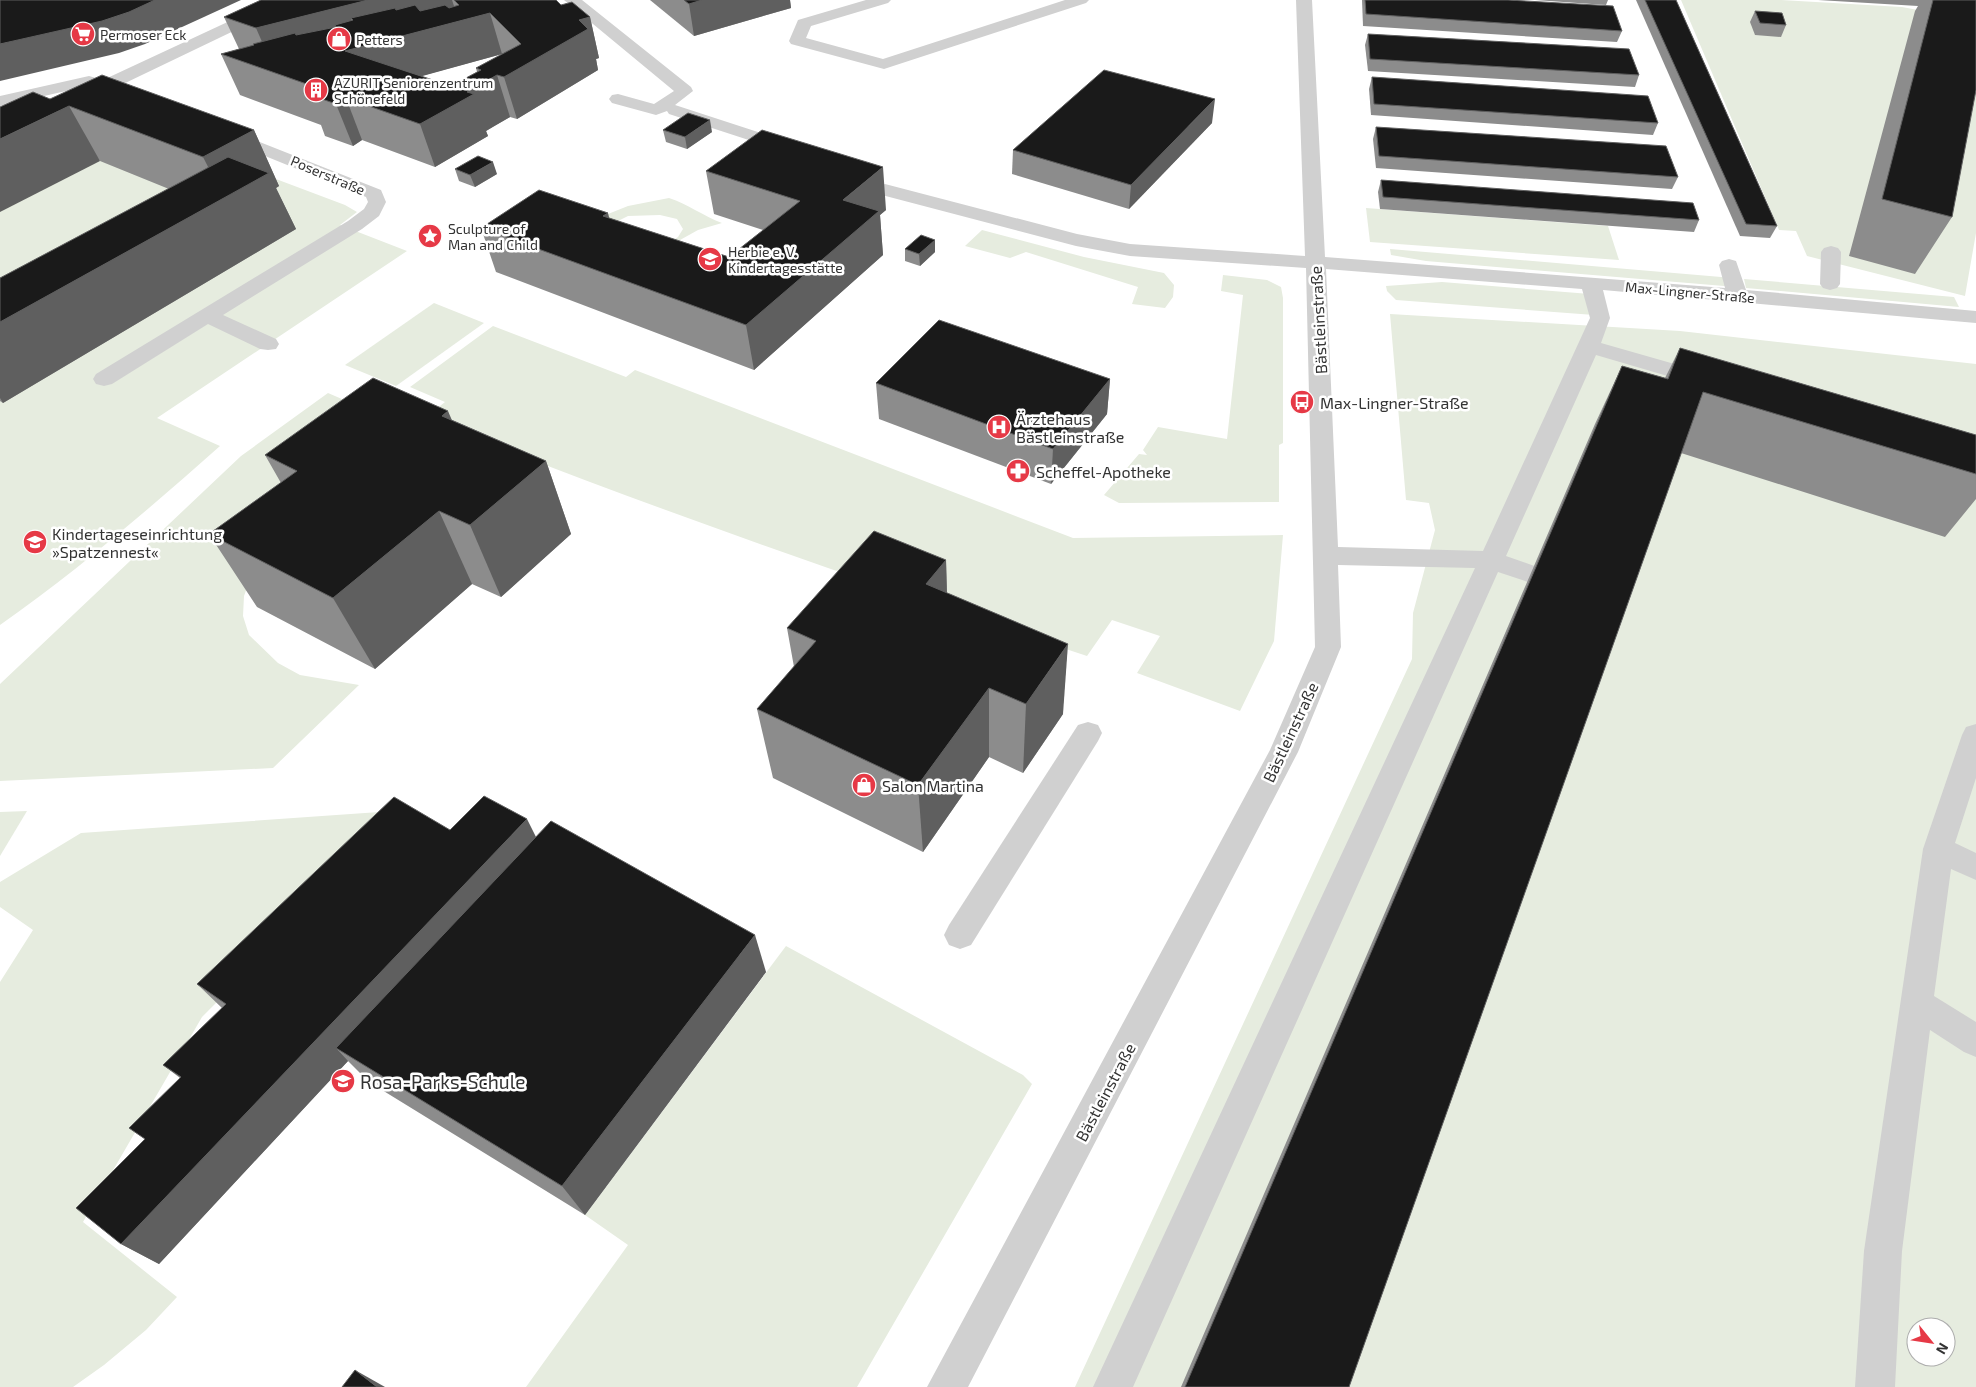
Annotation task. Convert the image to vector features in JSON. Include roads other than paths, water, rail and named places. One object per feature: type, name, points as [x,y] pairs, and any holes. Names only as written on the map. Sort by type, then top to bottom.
[{"type":"street","points":[[70,102],[287,0]]},
{"type":"street","points":[[572,0],[685,91],[660,108]]},
{"type":"street","points":[[883,0],[804,23],[797,41],[884,64],[1081,0]]},
{"type":"street","name":"Bästleinstraße","points":[[947,1387],[1142,1024],[1284,752],[1328,647],[1327,556],[1304,0]]},
{"type":"street","points":[[0,101],[89,81],[140,99]]},
{"type":"street","points":[[618,99],[660,108],[776,144]]},
{"type":"street","name":"Poserstraße","points":[[104,379],[355,225],[372,212],[377,202],[374,194],[210,127]]},
{"type":"street","name":"Max-Lingner-Straße","points":[[885,190],[1076,240],[1130,250],[1315,261],[1737,295],[1976,318]]},
{"type":"street","points":[[1830,284],[1831,252]]},
{"type":"street","points":[[1729,265],[1737,295]]},
{"type":"street","points":[[1113,1387],[1589,346],[1600,318],[1591,284]]},
{"type":"street","points":[[208,316],[268,344]]},
{"type":"street","points":[[1589,346],[1721,385]]},
{"type":"street","points":[[1327,556],[1403,556],[1491,560],[1531,574]]},
{"type":"street","points":[[960,935],[1088,734]]},
{"type":"street","points":[[1875,1387],[1883,1251],[1938,849],[1976,735]]},
{"type":"street","points":[[1938,849],[1976,867]]},
{"type":"street","points":[[1917,1003],[1976,1041]]},
{"type":"place","name":"Permoser Eck","points":[[83,34]]},
{"type":"place","name":"Petters","points":[[339,39]]},
{"type":"place","name":"AZURIT Seniorenzentrum Schönefeld","points":[[316,90]]},
{"type":"place","name":"Sculpture of Man and Child","points":[[430,236]]},
{"type":"place","name":"Herbie e. V. Kindertagesstätte","points":[[710,259]]},
{"type":"place","name":"Max-Lingner-Straße","points":[[1302,402]]},
{"type":"place","name":"Ärztehaus Bästleinstraße","points":[[999,427]]},
{"type":"place","name":"Scheffel-Apotheke","points":[[1018,471]]},
{"type":"place","name":"Kindertageseinrichtung »Spatzennest«","points":[[35,542]]},
{"type":"place","name":"Salon Martina","points":[[864,785]]},
{"type":"place","name":"Rosa-Parks-Schule","points":[[343,1081]]}]
